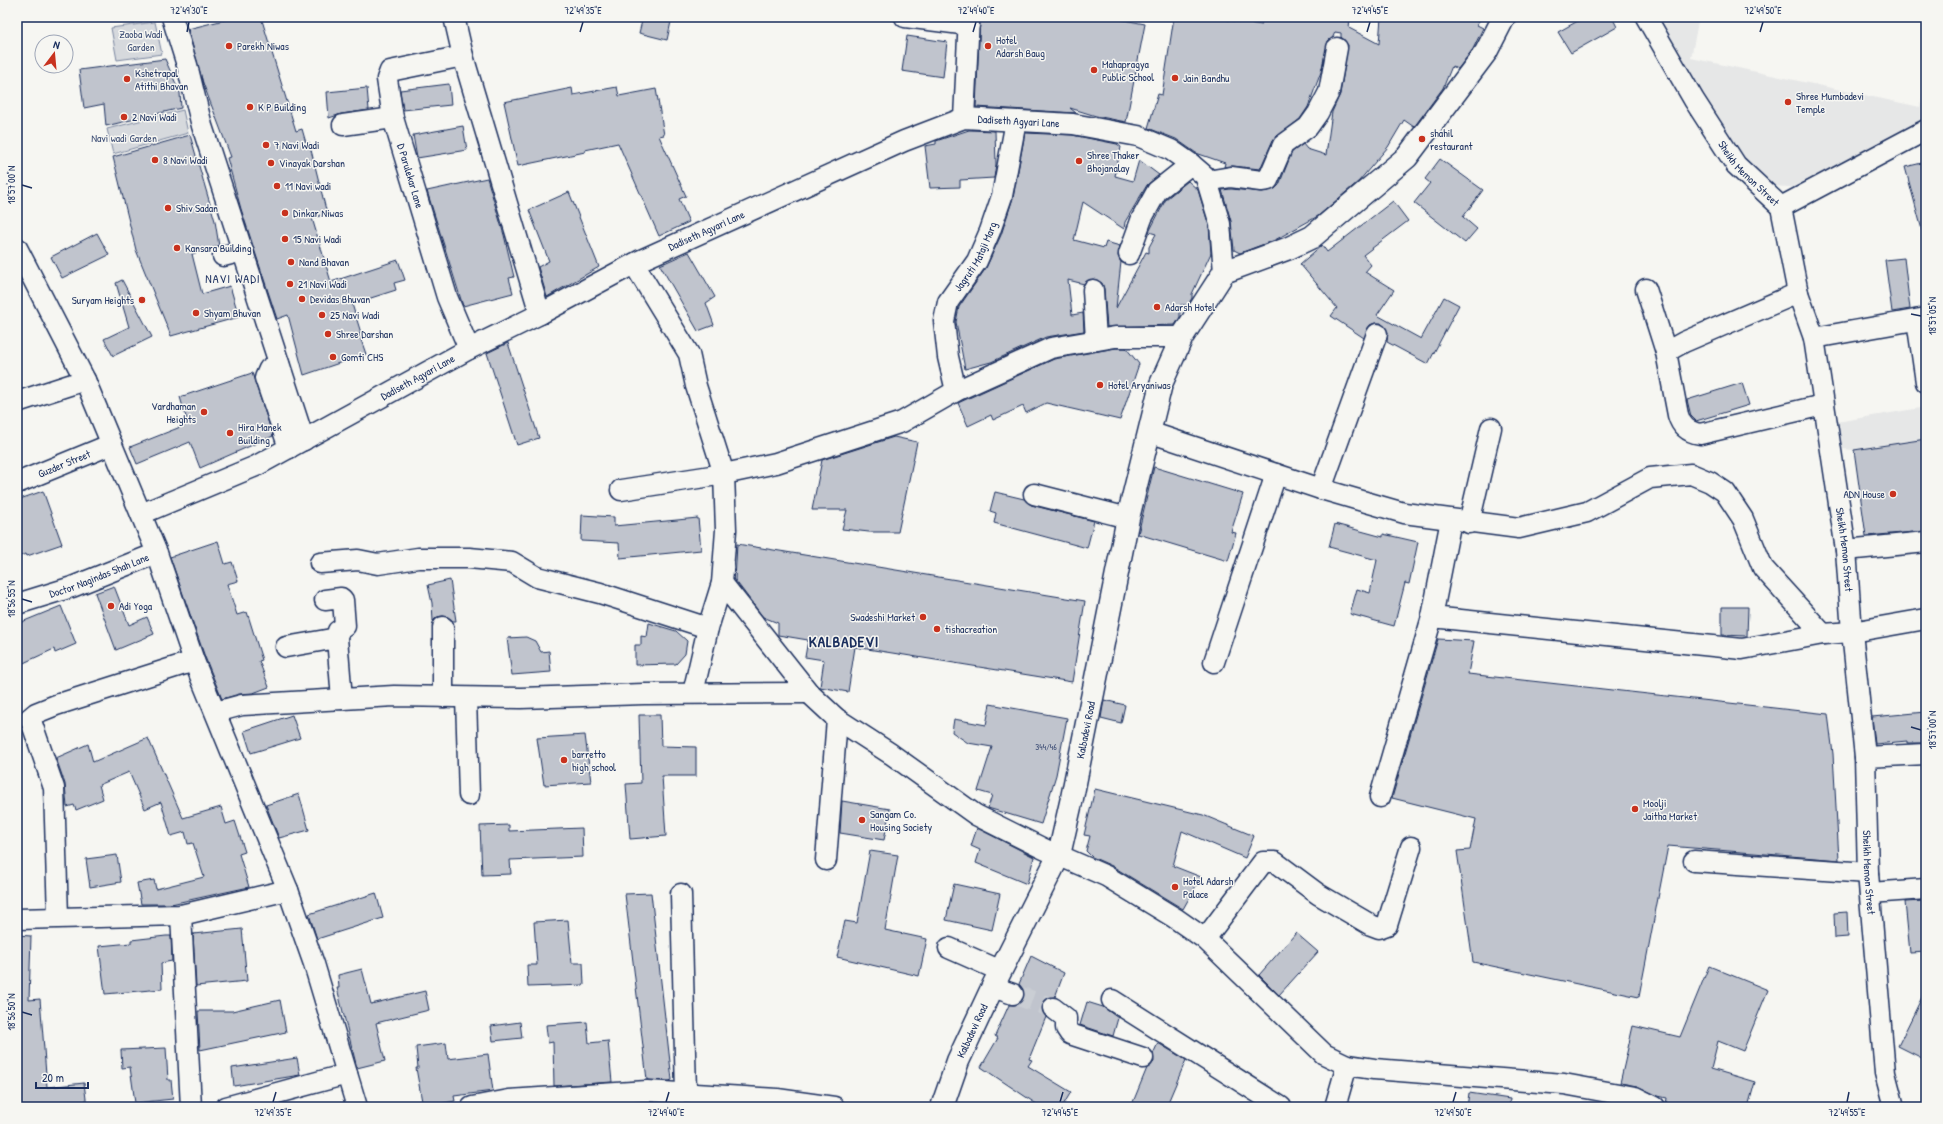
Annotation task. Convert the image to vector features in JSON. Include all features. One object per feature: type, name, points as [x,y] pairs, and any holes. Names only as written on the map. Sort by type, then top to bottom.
[{"type":"main road","points":[[1224,272],[1289,248],[1312,237],[1407,157],[1486,52],[1504,17]]},
{"type":"main road","name":"Kalbadevi Road","points":[[942,1107],[958,1061],[1002,984],[1059,855],[1072,798],[1128,518],[1161,384],[1182,337],[1224,272]]},
{"type":"street","points":[[172,17],[187,65],[202,126],[280,364],[269,369],[265,378],[297,444]]},
{"type":"street","points":[[454,17],[463,56],[540,314]]},
{"type":"street","points":[[905,17],[969,21],[964,118]]},
{"type":"street","name":"Sheikh Memon Street","points":[[1646,17],[1694,100],[1736,165],[1781,207],[1798,293],[1814,338],[1846,550],[1852,632],[1865,757],[1868,873],[1885,1073],[1894,1107]]},
{"type":"street","points":[[1207,180],[1231,177],[1261,182],[1268,180],[1283,145],[1308,127],[1322,106],[1329,92],[1337,48]]},
{"type":"street","name":"D Parulekar Lane","points":[[463,56],[390,71],[387,79],[393,118],[447,297],[469,349]]},
{"type":"street","points":[[343,125],[393,118]]},
{"type":"street","name":"Dadiseth Agyari Lane","points":[[141,514],[256,466],[469,349],[540,314],[634,264],[904,141],[964,118],[1073,124],[1138,136],[1171,150],[1191,164],[1205,176],[1207,180],[1220,224],[1224,272]]},
{"type":"street","name":"Jagruti Mataji Marg","points":[[956,391],[948,357],[944,321],[948,302],[977,261],[990,232],[1002,196],[1016,121]]},
{"type":"street","points":[[1781,207],[1926,130]]},
{"type":"street","points":[[1128,254],[1142,218],[1157,191],[1191,164]]},
{"type":"street","points":[[17,248],[85,380],[157,553],[194,661],[288,890],[314,964],[357,1107]]},
{"type":"street","points":[[223,256],[243,251]]},
{"type":"street","points":[[634,264],[689,354],[696,386],[724,474],[726,530],[722,583],[708,628],[693,693]]},
{"type":"street","points":[[1646,289],[1666,352],[1680,423],[1688,430],[1700,434],[1823,405]]},
{"type":"street","points":[[1093,290],[1096,340]]},
{"type":"street","points":[[1666,352],[1684,342],[1798,293]]},
{"type":"street","points":[[1814,338],[1922,319],[1926,382]]},
{"type":"street","points":[[1321,489],[1377,334]]},
{"type":"street","points":[[621,490],[724,474],[776,463],[902,422],[956,391],[1051,348],[1115,337],[1182,337]]},
{"type":"street","points":[[17,402],[85,380]]},
{"type":"street","points":[[1380,797],[1460,521],[1491,428]]},
{"type":"street","points":[[1149,432],[1321,489],[1404,513],[1519,528],[1587,512],[1650,478],[1691,474],[1710,482],[1725,492],[1744,519],[1763,568],[1823,634]]},
{"type":"street","name":"Guzder Street","points":[[17,483],[112,444]]},
{"type":"street","points":[[1214,662],[1276,474]]},
{"type":"street","points":[[1034,494],[1128,518]]},
{"type":"street","points":[[1846,550],[1926,542]]},
{"type":"street","name":"Doctor Nagindas Shah Lane","points":[[17,604],[72,587],[157,553]]},
{"type":"street","points":[[320,563],[358,560],[378,564],[425,558],[469,558],[512,562],[537,577],[600,593],[708,628]]},
{"type":"street","points":[[722,583],[809,693],[836,719],[891,754],[976,815],[1106,876],[1175,918],[1205,940],[1324,1054],[1347,1065],[1374,1069],[1564,1084],[1635,1097],[1655,1107]]},
{"type":"street","points":[[325,600],[341,598],[343,600],[345,626],[338,631],[337,638],[342,699]]},
{"type":"street","points":[[1432,617],[1742,649],[1823,634],[1852,632],[1926,619]]},
{"type":"street","points":[[443,627],[443,697]]},
{"type":"street","points":[[286,647],[337,638]]},
{"type":"street","points":[[58,917],[54,788],[24,721],[36,713],[56,705],[194,661]]},
{"type":"street","points":[[216,712],[242,705],[394,696],[466,698],[693,693],[809,693]]},
{"type":"street","points":[[466,698],[469,795]]},
{"type":"street","points":[[826,860],[836,719]]},
{"type":"street","points":[[1865,757],[1926,754]]},
{"type":"street","points":[[1205,940],[1263,862],[1275,862],[1318,894],[1371,925],[1380,928],[1383,927],[1387,925],[1411,847]]},
{"type":"street","points":[[1694,861],[1868,873]]},
{"type":"street","points":[[1870,893],[1926,889]]},
{"type":"street","points":[[17,919],[181,915],[288,890]]},
{"type":"street","points":[[681,894],[686,1093]]},
{"type":"street","points":[[181,915],[191,1107]]},
{"type":"street","points":[[948,948],[1002,984]]},
{"type":"street","points":[[1112,1000],[1281,1107]]},
{"type":"street","points":[[1053,1008],[1062,1013],[1066,1018],[1066,1028],[1070,1034],[1143,1058]]},
{"type":"street","points":[[1335,1107],[1347,1065]]},
{"type":"street","points":[[226,1107],[347,1074]]},
{"type":"street","points":[[472,1107],[509,1100],[591,1101],[646,1099],[686,1093],[777,1099],[834,1107]]},
{"type":"shaded area","points":[[1646,17],[1699,17],[1691,58],[1920,107],[1926,80],[1926,122],[1792,187],[1766,186],[1745,169]]},
{"type":"shaded area","points":[[1926,407],[1926,439],[1854,450],[1842,449],[1836,436],[1837,422]]},
{"type":"green space","name":"Zaoba Wadi Garden","points":[[155,22],[162,54],[117,60],[111,28]]},
{"type":"green space","name":"Navi wadi Garden","points":[[183,110],[188,133],[113,154],[107,129]]},
{"type":"building","points":[[236,17],[261,17],[296,131],[302,129],[306,143],[309,142],[327,214],[312,218],[331,282],[398,260],[405,280],[394,283],[396,290],[352,304],[361,333],[359,334],[366,354],[304,375],[288,315],[277,319],[241,209],[227,158],[231,157],[203,83],[188,29]]},
{"type":"building","points":[[643,17],[672,17],[667,40],[639,33]]},
{"type":"building","points":[[980,17],[1108,17],[1145,24],[1126,122],[1096,116],[1070,108],[1076,113],[976,107]]},
{"type":"building","points":[[1174,17],[1210,17],[1262,25],[1260,17],[1350,17],[1349,28],[1379,44],[1381,17],[1481,17],[1477,25],[1483,28],[1473,49],[1458,69],[1452,66],[1443,88],[1414,127],[1404,120],[1388,147],[1359,181],[1318,216],[1275,240],[1240,253],[1234,250],[1231,221],[1222,190],[1231,189],[1262,192],[1275,189],[1279,185],[1292,152],[1303,144],[1307,149],[1326,155],[1332,112],[1340,94],[1348,45],[1341,37],[1341,33],[1335,32],[1333,37],[1328,41],[1321,72],[1308,107],[1300,119],[1273,140],[1260,169],[1233,166],[1224,167],[1225,163],[1196,153],[1176,139],[1148,128],[1158,94],[1162,95]]},
{"type":"building","points":[[1585,17],[1612,17],[1617,27],[1571,53],[1558,32]]},
{"type":"building","points":[[907,36],[947,42],[943,77],[902,71]]},
{"type":"building","name":"Kshetrapal Atithi Bhavan","points":[[165,59],[180,93],[181,108],[106,126],[104,104],[84,108],[79,70]]},
{"type":"building","points":[[449,84],[451,105],[403,110],[400,90]]},
{"type":"building","points":[[617,87],[619,96],[656,89],[664,135],[659,136],[686,196],[679,199],[689,222],[659,236],[618,143],[585,150],[585,152],[518,166],[504,102],[572,88],[573,95]]},
{"type":"building","points":[[367,88],[369,110],[341,114],[329,118],[327,92]]},
{"type":"building","points":[[463,126],[467,150],[417,158],[413,135]]},
{"type":"building","points":[[969,130],[995,131],[996,164],[994,178],[960,180],[960,187],[930,188],[925,146],[936,144],[936,141]]},
{"type":"building","points":[[1025,133],[1072,135],[1117,144],[1121,147],[1115,176],[1133,181],[1139,160],[1159,175],[1147,185],[1125,222],[1124,229],[1083,202],[1074,240],[1104,248],[1106,242],[1120,246],[1118,256],[1121,262],[1116,308],[1146,252],[1149,253],[1149,247],[1156,234],[1149,232],[1166,199],[1188,181],[1198,190],[1209,226],[1211,253],[1188,305],[1180,305],[1180,317],[1175,325],[1107,327],[1104,289],[1102,283],[1093,279],[1084,284],[1068,280],[1072,315],[1083,313],[1084,331],[1046,337],[991,362],[965,369],[956,322],[959,307],[986,268],[1001,235],[1013,198]]},
{"type":"building","points":[[190,135],[215,221],[219,246],[192,254],[202,294],[230,286],[239,317],[171,336],[136,250],[113,157]]},
{"type":"building","points":[[1440,159],[1483,190],[1463,217],[1477,229],[1465,243],[1414,203],[1430,183],[1425,179]]},
{"type":"building","points":[[1926,162],[1926,229],[1922,230],[1905,167]]},
{"type":"building","points":[[487,178],[504,235],[514,277],[509,278],[513,293],[463,306],[427,191]]},
{"type":"building","points":[[569,192],[599,267],[547,297],[538,267],[549,261],[529,210]]},
{"type":"building","points":[[1393,201],[1408,221],[1363,255],[1371,265],[1365,272],[1394,290],[1377,315],[1421,339],[1444,297],[1459,305],[1428,364],[1387,342],[1388,332],[1381,323],[1370,325],[1364,338],[1331,316],[1337,308],[1300,264],[1322,245],[1327,252]]},
{"type":"building","points":[[97,233],[109,255],[62,278],[51,257]]},
{"type":"building","points":[[689,252],[715,297],[706,303],[714,325],[698,331],[660,265]]},
{"type":"building","points":[[1904,258],[1910,309],[1892,312],[1885,260]]},
{"type":"building","points":[[122,280],[152,337],[113,356],[104,339],[129,327],[116,283]]},
{"type":"building","points":[[508,343],[539,438],[517,445],[487,353]]},
{"type":"building","points":[[1116,348],[1126,348],[1139,364],[1120,420],[1046,403],[1026,413],[1023,406],[993,420],[991,415],[968,426],[958,403],[1054,359]]},
{"type":"building","points":[[252,373],[273,436],[200,468],[190,442],[137,464],[130,447],[188,424],[180,397]]},
{"type":"building","points":[[1742,383],[1749,405],[1696,421],[1691,416],[1687,400]]},
{"type":"building","points":[[894,437],[917,442],[898,532],[869,532],[842,529],[847,510],[812,510],[822,460]]},
{"type":"building","name":"ADN House","points":[[1926,439],[1926,531],[1866,536],[1854,450]]},
{"type":"building","points":[[1154,467],[1243,494],[1231,532],[1236,533],[1228,561],[1138,534]]},
{"type":"building","points":[[43,491],[62,544],[27,556],[26,554],[17,557],[17,500]]},
{"type":"building","points":[[995,492],[1024,499],[1031,505],[1094,521],[1087,548],[994,523],[996,513],[990,511]]},
{"type":"building","points":[[582,515],[614,517],[614,526],[698,518],[701,550],[620,558],[619,543],[581,541]]},
{"type":"building","points":[[1335,524],[1383,537],[1383,534],[1418,542],[1409,584],[1405,583],[1394,626],[1350,614],[1357,589],[1370,593],[1377,560],[1329,547]]},
{"type":"building","points":[[218,541],[225,564],[232,562],[238,581],[227,584],[237,615],[247,612],[262,660],[259,661],[269,687],[253,693],[239,694],[222,699],[205,657],[170,557]]},
{"type":"building","name":"Swadeshi Market","points":[[737,544],[1085,601],[1072,682],[855,647],[848,692],[820,687],[824,660],[805,657],[808,640],[778,635],[778,623],[763,617],[735,580]]},
{"type":"building","points":[[450,580],[456,621],[443,616],[437,617],[433,621],[432,603],[428,585]]},
{"type":"building","points":[[114,586],[129,625],[147,617],[154,634],[116,650],[95,593]]},
{"type":"building","points":[[61,606],[76,644],[55,653],[54,649],[17,666],[17,624]]},
{"type":"building","points":[[1722,607],[1748,607],[1747,636],[1722,635]]},
{"type":"building","points":[[649,623],[676,631],[687,641],[685,654],[676,664],[635,665],[635,645],[641,645],[641,636],[647,637]]},
{"type":"building","points":[[526,637],[535,641],[541,652],[549,651],[551,672],[512,675],[507,638]]},
{"type":"building","name":"Moolji Jaitha Market","points":[[1438,639],[1474,641],[1468,674],[1828,714],[1833,754],[1839,860],[1668,846],[1639,997],[1473,962],[1457,851],[1470,850],[1476,819],[1392,798]]},
{"type":"building","points":[[1104,700],[1125,705],[1121,723],[1101,718]]},
{"type":"building","points":[[990,704],[1067,718],[1056,775],[1041,824],[988,808],[992,795],[978,791],[992,747],[968,743],[952,732],[954,719],[986,725]]},
{"type":"building","points":[[1926,712],[1926,743],[1907,743],[1907,741],[1875,744],[1872,717]]},
{"type":"building","points":[[292,715],[300,738],[251,753],[244,731]]},
{"type":"building","points":[[639,715],[660,715],[661,746],[696,747],[696,776],[662,776],[666,836],[630,839],[626,784],[641,783]]},
{"type":"building","name":"barretto high school","points":[[585,735],[591,782],[544,785],[537,738]]},
{"type":"building","points":[[148,738],[183,818],[221,807],[226,824],[235,821],[245,852],[239,854],[249,887],[171,904],[141,904],[137,883],[154,880],[156,889],[204,877],[193,843],[188,844],[185,832],[171,836],[161,802],[145,809],[129,772],[99,785],[103,799],[76,810],[74,805],[67,807],[65,784],[56,758],[88,744],[93,762]]},
{"type":"building","points":[[1095,789],[1203,815],[1254,836],[1245,858],[1182,831],[1173,866],[1201,877],[1183,909],[1112,866],[1092,857],[1086,851],[1090,836],[1084,835]]},
{"type":"building","points":[[299,794],[309,830],[279,838],[266,805]]},
{"type":"building","name":"Sangam Co. Housing Society","points":[[842,801],[890,809],[884,840],[840,833]]},
{"type":"building","points":[[509,825],[509,831],[582,828],[583,857],[510,860],[511,874],[482,875],[480,826]]},
{"type":"building","points":[[977,828],[1034,857],[1027,884],[976,863],[980,850],[971,846]]},
{"type":"building","points":[[870,851],[898,855],[885,930],[927,939],[919,976],[837,957],[845,921],[857,923]]},
{"type":"building","points":[[117,855],[121,882],[90,887],[86,859]]},
{"type":"building","points":[[954,884],[1000,894],[992,930],[946,920]]},
{"type":"building","points":[[376,893],[383,918],[317,939],[309,914]]},
{"type":"building","points":[[651,893],[672,1080],[669,1081],[647,1080],[625,894]]},
{"type":"building","points":[[1926,901],[1926,952],[1910,953],[1905,902]]},
{"type":"building","points":[[1847,912],[1848,937],[1835,938],[1834,913]]},
{"type":"building","points":[[568,920],[572,963],[583,963],[584,985],[528,987],[527,965],[537,965],[534,922]]},
{"type":"building","points":[[242,929],[247,981],[196,986],[193,934]]},
{"type":"building","points":[[1296,933],[1318,952],[1279,995],[1259,975]]},
{"type":"building","points":[[17,935],[31,936],[29,1000],[40,999],[47,1087],[84,1083],[87,1107],[17,1107]]},
{"type":"building","points":[[171,936],[172,961],[161,963],[162,989],[105,994],[99,946],[131,943],[131,940]]},
{"type":"building","points":[[1031,956],[1064,973],[1055,997],[1048,998],[1042,1006],[1042,1012],[1046,1017],[1029,1059],[1032,1060],[1028,1066],[1071,1092],[1062,1107],[1041,1107],[981,1067],[998,1038],[995,1036],[1009,1005],[1016,1005],[1024,998],[1024,991],[1019,984]]},
{"type":"building","points":[[1709,966],[1768,990],[1743,1051],[1718,1041],[1711,1069],[1755,1082],[1748,1107],[1678,1107],[1666,1104],[1667,1098],[1658,1096],[1637,1086],[1620,1083],[1633,1026],[1680,1037]]},
{"type":"building","points":[[362,969],[371,1004],[425,991],[429,1010],[376,1023],[385,1061],[357,1068],[337,988],[339,988],[338,975]]},
{"type":"building","points":[[1926,989],[1926,1060],[1898,1046]]},
{"type":"building","points":[[280,1000],[286,1032],[200,1050],[198,1011],[232,1011]]},
{"type":"building","points":[[1087,1002],[1103,1007],[1118,1018],[1113,1036],[1080,1025]]},
{"type":"building","points":[[520,1022],[522,1038],[493,1041],[491,1026]]},
{"type":"building","points":[[587,1022],[589,1043],[608,1041],[612,1082],[554,1086],[553,1042],[548,1043],[546,1025]]},
{"type":"building","points":[[446,1043],[448,1059],[488,1054],[493,1091],[454,1096],[455,1101],[423,1107],[416,1068],[418,1068],[416,1047]]},
{"type":"building","points":[[1158,1043],[1186,1060],[1166,1107],[1131,1107],[1147,1068],[1154,1062],[1153,1054]]},
{"type":"building","points":[[166,1048],[168,1080],[171,1080],[173,1099],[135,1103],[130,1067],[122,1068],[121,1050]]},
{"type":"building","points":[[297,1058],[300,1075],[234,1086],[232,1068]]},
{"type":"building","points":[[1469,1093],[1510,1099],[1509,1107],[1467,1107]]},
{"type":"tunnel","points":[[1013,994],[1053,1008]]},
{"type":"place","name":"Parekh Niwas","points":[[229,46]]},
{"type":"place","name":"Hotel Adarsh Baug","points":[[988,46]]},
{"type":"place","name":"Mahapragya Public School","points":[[1094,70]]},
{"type":"place","name":"Jain Bandhu","points":[[1175,78]]},
{"type":"place","name":"Kshetrapal Atithi Bhavan","points":[[127,79]]},
{"type":"place","name":"Shree Mumbadevi Temple","points":[[1788,102]]},
{"type":"place","name":"K P Building","points":[[250,107]]},
{"type":"place","name":"2 Navi Wadi","points":[[124,117]]},
{"type":"place","name":"shahil restaurant","points":[[1422,139]]},
{"type":"place","name":"7 Navi Wadi","points":[[266,145]]},
{"type":"place","name":"8 Navi Wadi","points":[[155,160]]},
{"type":"place","name":"Shree Thaker Bhojanalay","points":[[1079,161]]},
{"type":"place","name":"Vinayak Darshan","points":[[271,163]]},
{"type":"place","name":"11 Navi wadi","points":[[277,186]]},
{"type":"place","name":"Shiv Sadan","points":[[168,208]]},
{"type":"place","name":"Dinkar Niwas","points":[[285,213]]},
{"type":"place","name":"15 Navi Wadi","points":[[285,239]]},
{"type":"place","name":"Kansara Building","points":[[177,248]]},
{"type":"place","name":"Nand Bhavan","points":[[291,262]]},
{"type":"place","name":"21 Navi Wadi","points":[[290,284]]},
{"type":"place","name":"Devidas Bhuvan","points":[[302,299]]},
{"type":"place","name":"Suryam Heights","points":[[142,300]]},
{"type":"place","name":"Adarsh Hotel","points":[[1157,307]]},
{"type":"place","name":"Shyam Bhuvan","points":[[196,313]]},
{"type":"place","name":"25 Navi Wadi","points":[[322,315]]},
{"type":"place","name":"Shree Darshan","points":[[328,334]]},
{"type":"place","name":"Gomti CHS","points":[[333,357]]},
{"type":"place","name":"Hotel Aryaniwas","points":[[1100,385]]},
{"type":"place","name":"Vardhaman Heights","points":[[204,412]]},
{"type":"place","name":"Hira Manek Building","points":[[230,433]]},
{"type":"place","name":"ADN House","points":[[1893,494]]},
{"type":"place","name":"Adi Yoga","points":[[111,606]]},
{"type":"place","name":"Swadeshi Market","points":[[923,617]]},
{"type":"place","name":"tishacreation","points":[[937,629]]},
{"type":"place","name":"barretto high school","points":[[564,760]]},
{"type":"place","name":"Moolji Jaitha Market","points":[[1635,809]]},
{"type":"place","name":"Sangam Co. Housing Society","points":[[862,820]]},
{"type":"place","name":"Hotel Adarsh Palace","points":[[1175,887]]},
{"type":"district","name":"NAVI WADI","points":[[233,279]]},
{"type":"district","name":"KALBADEVI","points":[[844,642]]}]
